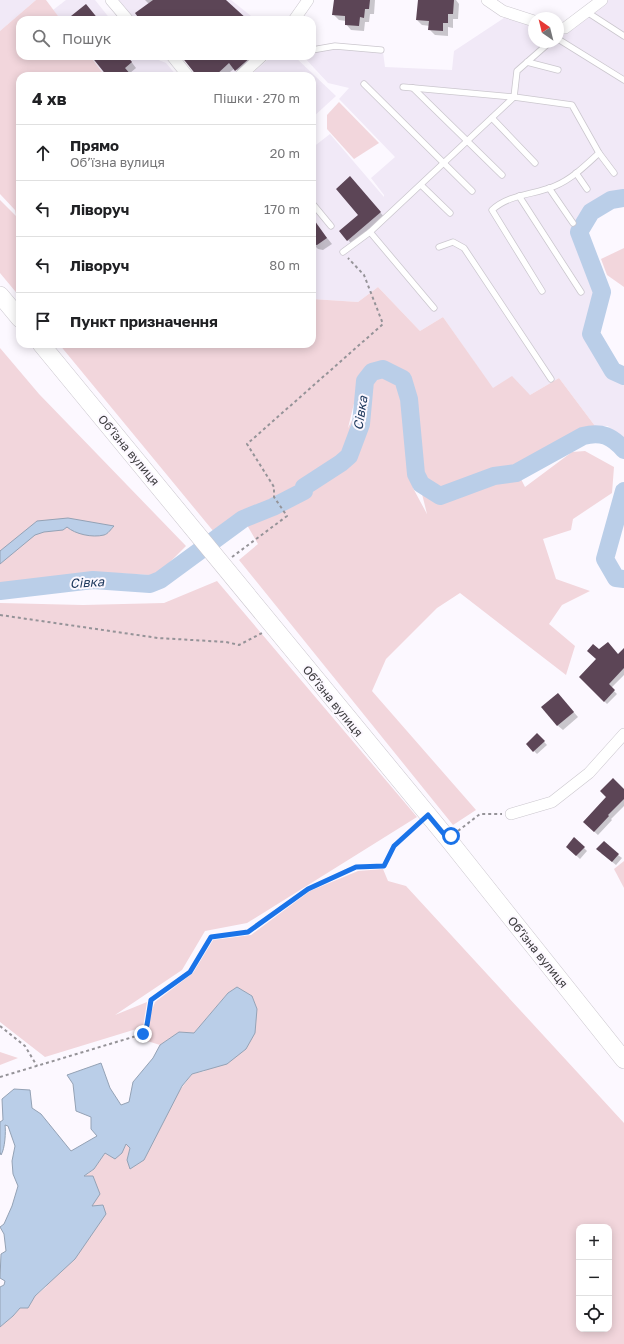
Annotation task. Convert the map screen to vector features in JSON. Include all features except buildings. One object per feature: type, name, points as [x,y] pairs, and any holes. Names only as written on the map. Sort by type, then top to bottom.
[{"type":"main road","points":[[0,295],[16,314]]},
{"type":"main road","name":"Обʼїзна вулиця","points":[[44,348],[274,626],[322,688],[448,839],[624,1060]]},
{"type":"street","points":[[111,0],[125,16]]},
{"type":"street","points":[[297,16],[308,0]]},
{"type":"street","points":[[487,0],[503,12],[528,19]]},
{"type":"street","points":[[564,27],[602,0]]},
{"type":"street","points":[[175,60],[185,72]]},
{"type":"street","points":[[244,72],[258,60]]},
{"type":"street","points":[[512,814],[552,802],[589,773],[624,734]]},
{"type":"lane","points":[[587,12],[624,36]]},
{"type":"lane","points":[[564,43],[624,80]]},
{"type":"lane","points":[[316,49],[335,46],[381,50]]},
{"type":"lane","points":[[343,252],[370,232],[514,98],[517,71],[543,48]]},
{"type":"lane","points":[[528,62],[558,70]]},
{"type":"lane","points":[[364,84],[443,164],[472,191]]},
{"type":"lane","points":[[403,87],[572,105],[599,153],[614,173]]},
{"type":"lane","points":[[413,88],[502,175]]},
{"type":"lane","points":[[492,118],[535,163]]},
{"type":"lane","points":[[542,292],[492,210],[502,203],[519,196],[550,188],[562,183],[599,153]]},
{"type":"lane","points":[[576,173],[587,189]]},
{"type":"lane","points":[[421,185],[450,213]]},
{"type":"lane","points":[[550,188],[573,223]]},
{"type":"lane","points":[[519,196],[581,292]]},
{"type":"lane","points":[[316,208],[331,226]]},
{"type":"lane","points":[[370,232],[434,308]]},
{"type":"lane","points":[[440,247],[453,242],[464,248],[551,379]]},
{"type":"path","points":[[222,563],[287,516],[274,498],[274,487],[247,444],[383,324],[364,275],[343,252]]},
{"type":"path","points":[[0,615],[158,638],[226,642],[239,645],[274,626]]},
{"type":"path","points":[[448,839],[480,814],[512,814]]},
{"type":"path","points":[[0,1077],[143,1034],[147,1025],[151,1000],[190,972],[211,937],[248,932],[308,889],[356,867],[384,866],[394,846],[428,815]]},
{"type":"path","points":[[0,1026],[25,1046],[37,1066]]},
{"type":"shaded area","points":[[0,0],[36,0],[16,16],[0,31]]},
{"type":"shaded area","points":[[36,0],[46,0],[58,16],[17,16]]},
{"type":"shaded area","points":[[66,0],[95,0],[108,16],[58,16],[53,10]]},
{"type":"shaded area","points":[[116,0],[231,0],[251,16],[130,16]]},
{"type":"shaded area","points":[[608,0],[624,0],[624,192],[604,197],[581,218],[577,236],[599,292],[587,325],[587,332],[610,373],[624,383],[624,444],[608,426],[595,426],[559,378],[530,395],[493,389],[443,317],[420,331],[378,287],[358,302],[316,299],[316,145],[330,134],[384,197],[371,178],[395,157],[339,99],[349,88],[328,83],[307,60],[316,60],[316,48],[328,46],[383,52],[385,67],[452,70],[454,51],[507,16],[528,22],[528,48],[564,48],[564,33]]},
{"type":"shaded area","points":[[16,17],[16,60],[93,60],[102,72],[16,72],[16,216],[15,210],[0,194],[0,31]]},
{"type":"shaded area","points":[[93,60],[159,60],[166,63],[174,72],[102,72]]},
{"type":"shaded area","points":[[184,60],[252,60],[237,72],[194,72]]},
{"type":"shaded area","points":[[267,60],[298,60],[311,72],[254,72]]},
{"type":"shaded area","points":[[316,77],[336,96],[316,114]]},
{"type":"shaded area","points":[[339,102],[379,143],[354,159],[327,129],[327,115]]},
{"type":"shaded area","points":[[0,200],[16,216],[16,292],[0,273]]},
{"type":"shaded area","points":[[624,248],[624,287],[607,275],[601,259]]},
{"type":"shaded area","points":[[378,287],[420,331],[443,317],[493,388],[512,376],[530,395],[559,378],[595,426],[515,468],[493,472],[441,491],[425,478],[409,378],[385,362],[360,379],[348,428],[370,385],[382,376],[398,382],[413,488],[427,514],[422,494],[437,500],[496,480],[520,477],[525,487],[572,452],[585,451],[614,467],[612,493],[573,519],[571,530],[543,539],[556,579],[590,591],[562,605],[549,624],[575,646],[566,675],[460,593],[437,608],[386,659],[372,691],[476,810],[453,825],[239,560],[258,544],[247,525],[289,505],[285,495],[242,514],[214,532],[62,348],[316,348],[316,299],[358,302]]},
{"type":"shaded area","points":[[0,348],[39,394],[186,546],[159,573],[149,575],[93,572],[0,585]]},
{"type":"shaded area","points":[[217,581],[417,817],[247,923],[205,931],[182,970],[115,1015],[147,1002],[143,1027],[45,1057],[0,1022],[0,603],[83,605],[164,603]]},
{"type":"shaded area","points":[[624,861],[624,888],[614,869]]},
{"type":"shaded area","points":[[383,869],[388,881],[406,886],[624,1123],[624,1344],[0,1344],[0,1327],[20,1308],[28,1308],[35,1296],[46,1287],[91,1206],[84,1177],[94,1169],[105,1153],[122,1153],[126,1144],[130,1148],[127,1160],[192,1074],[205,1071],[257,1009],[252,996],[237,987],[228,993],[194,1033],[179,1032],[160,1045],[141,1039],[155,1002],[193,973],[213,940],[251,935],[310,891],[358,871]]},
{"type":"shaded area","points":[[0,1052],[18,1058],[0,1065]]},
{"type":"water","points":[[68,518],[114,526],[107,534],[99,536],[84,535],[74,532],[67,527],[63,530],[44,532],[35,535],[0,564],[0,551],[37,521]]},
{"type":"water","points":[[237,987],[252,996],[257,1009],[255,1033],[246,1049],[227,1064],[192,1074],[182,1086],[144,1160],[130,1169],[127,1160],[130,1148],[126,1144],[122,1153],[115,1159],[105,1153],[94,1169],[84,1176],[93,1176],[100,1194],[92,1206],[103,1205],[106,1214],[75,1259],[35,1296],[28,1308],[20,1308],[0,1327],[0,1287],[4,1285],[5,1281],[0,1278],[1,1254],[6,1251],[4,1234],[0,1227],[4,1224],[12,1206],[18,1186],[13,1174],[12,1161],[15,1146],[8,1126],[5,1125],[4,1144],[1,1155],[0,1152],[0,1122],[3,1120],[2,1099],[14,1089],[30,1090],[32,1108],[41,1114],[71,1151],[97,1136],[91,1129],[91,1117],[76,1111],[73,1084],[67,1075],[101,1063],[110,1088],[121,1105],[129,1102],[133,1082],[153,1058],[160,1045],[179,1032],[194,1033],[228,993]]},
{"type":"waterway","name":"Сівка","points":[[624,198],[611,200],[591,212],[579,232],[602,292],[591,334],[613,371],[624,376]]},
{"type":"waterway","name":"Сівка","points":[[0,591],[93,580],[150,584],[160,580],[243,519],[273,507],[304,491],[304,487],[341,463],[349,456],[361,424],[365,381],[372,372],[383,369],[403,379],[409,399],[416,474],[421,484],[440,496],[494,476],[516,473],[583,436],[595,434],[606,436],[615,441],[624,450]]},
{"type":"waterway","name":"Сівка","points":[[624,491],[605,559],[616,578],[624,579]]},
{"type":"route","points":[[143,1034],[147,1025],[151,1000],[190,972],[211,937],[248,932],[308,889],[356,867],[384,866],[394,846],[428,815],[448,839],[451,836]]}]
